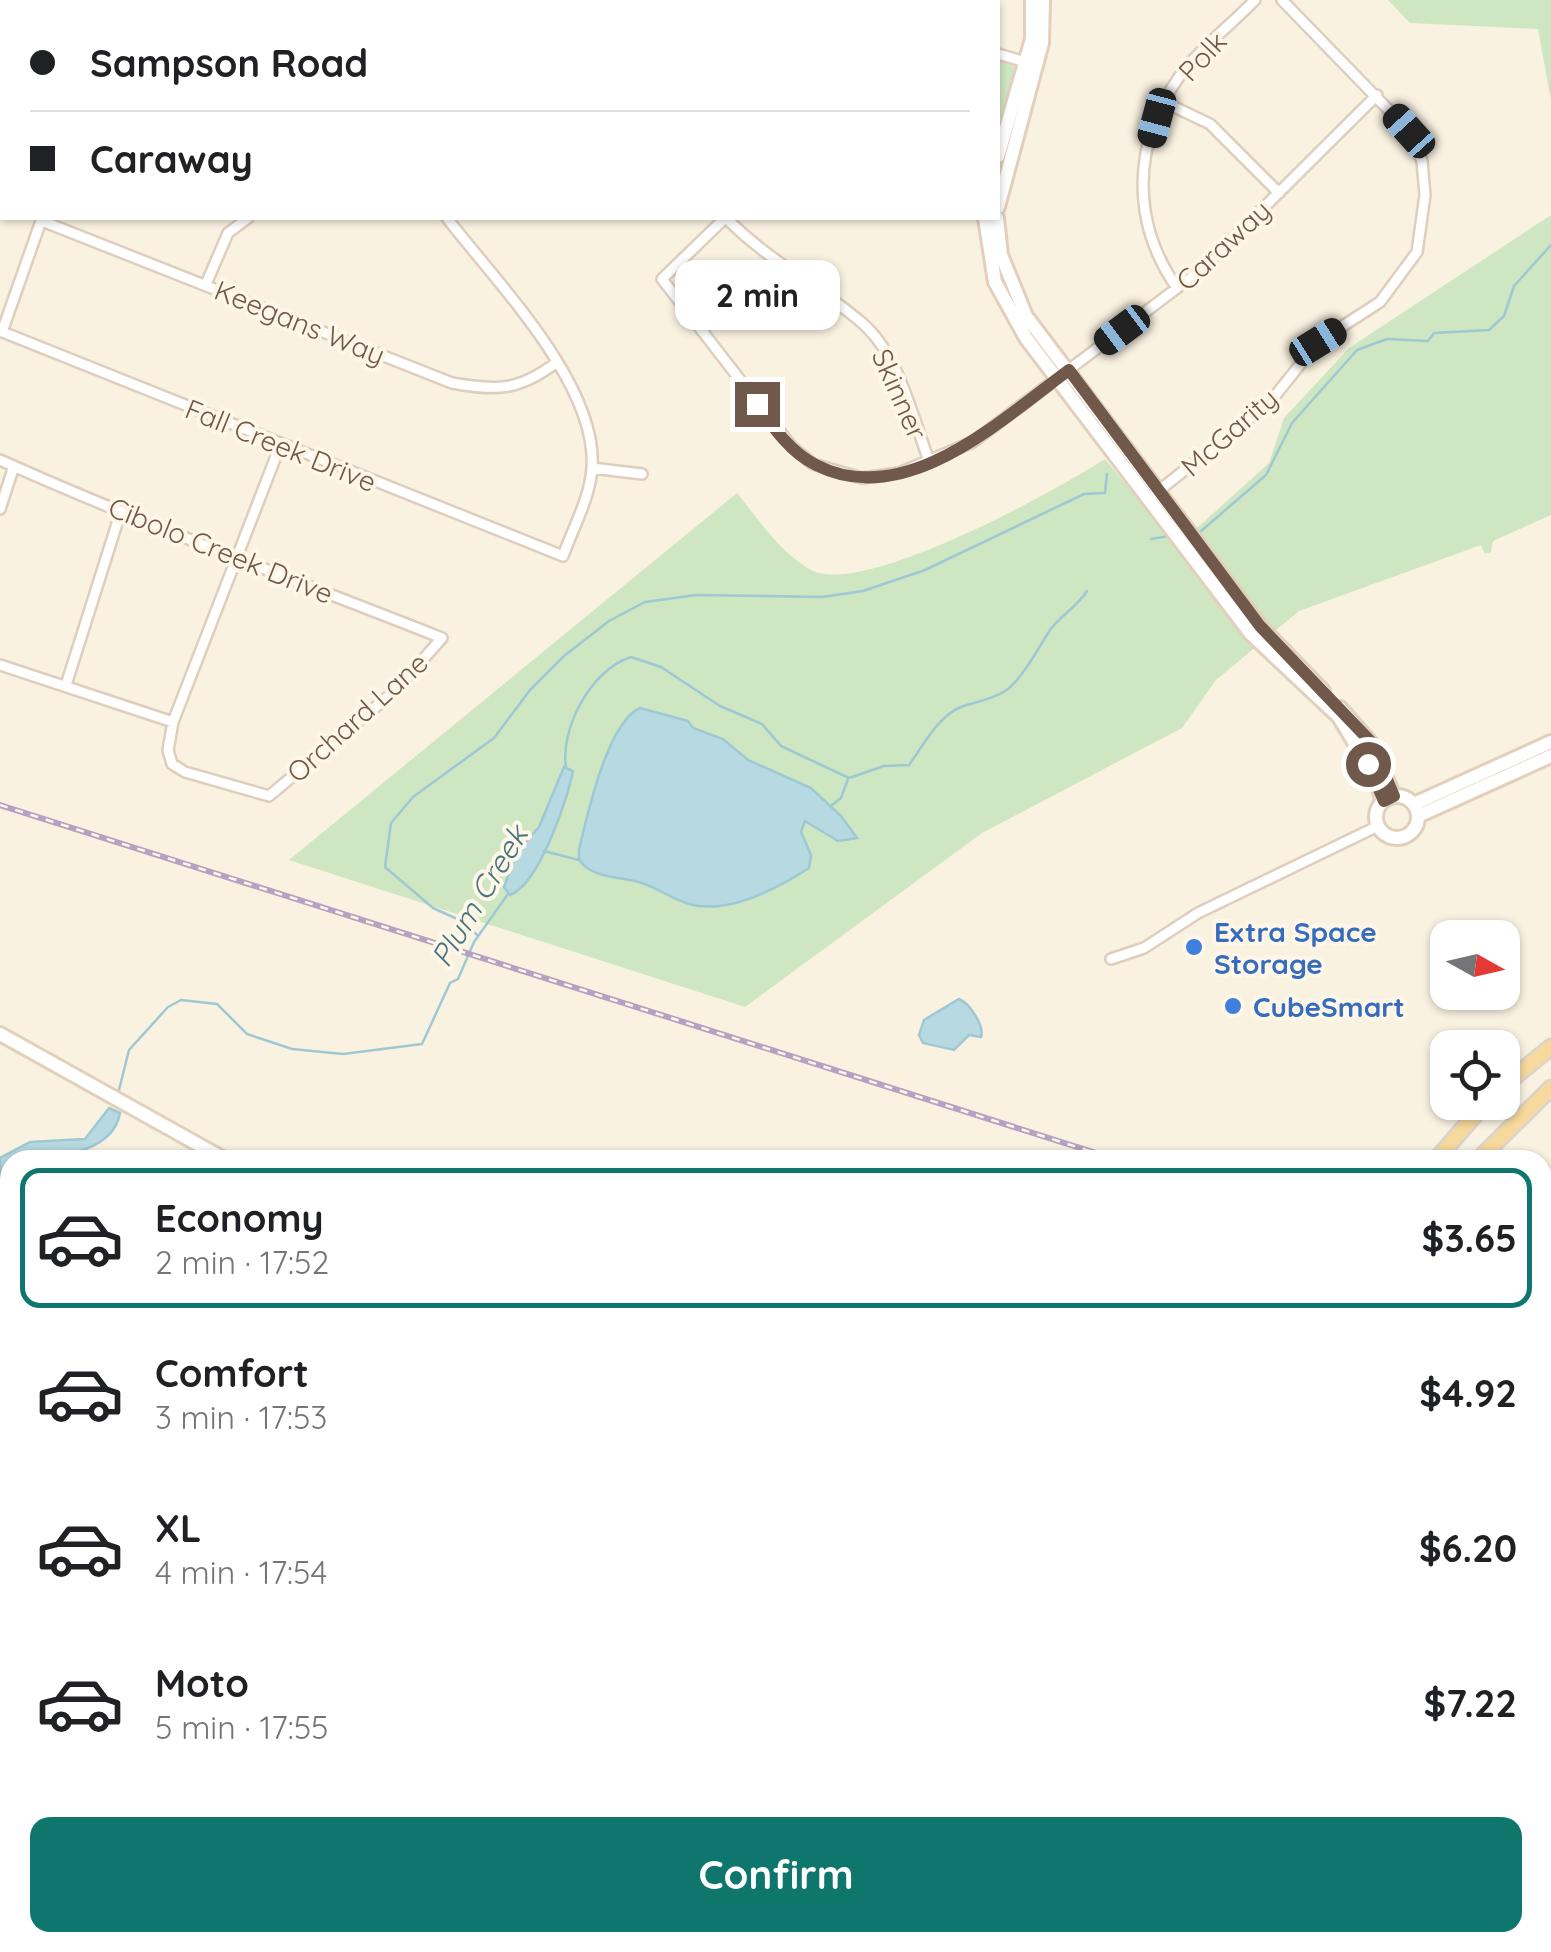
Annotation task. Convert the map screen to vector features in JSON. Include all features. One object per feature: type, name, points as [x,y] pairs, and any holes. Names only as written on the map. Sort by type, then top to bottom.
[{"type":"main road","points":[[1520,1072],[1551,1047]]},
{"type":"main road","points":[[1488,1150],[1551,1088]]},
{"type":"main road","points":[[1445,1150],[1470,1120]]},
{"type":"street","points":[[1000,198],[1031,63],[1032,0]]},
{"type":"street","points":[[1000,150],[1042,43],[1042,0]]},
{"type":"street","name":"Polk","points":[[1177,288],[1151,243],[1142,210],[1144,164],[1164,102],[1180,75],[1256,0]]},
{"type":"street","name":"McGarity","points":[[1155,495],[1270,402],[1318,342],[1380,302],[1417,252],[1426,195],[1422,161],[1409,131],[1282,0]]},
{"type":"street","points":[[1000,55],[1031,63]]},
{"type":"street","name":"Caraway","points":[[724,220],[662,279],[780,436],[813,464],[862,478],[900,473],[972,442],[1177,288],[1377,96]]},
{"type":"street","points":[[1164,102],[1210,124],[1278,193]]},
{"type":"street","points":[[1,331],[42,220]]},
{"type":"street","name":"Keegans Way","points":[[45,220],[452,382],[506,388],[530,382],[556,362]]},
{"type":"street","points":[[206,284],[228,233],[245,220]]},
{"type":"street","points":[[449,220],[556,362],[580,401],[592,468],[642,474]]},
{"type":"street","name":"Skinner","points":[[728,220],[772,261],[863,323],[900,381],[929,461]]},
{"type":"street","points":[[985,220],[995,282],[1026,338],[1064,373]]},
{"type":"street","points":[[997,220],[1001,256],[1010,287],[1064,373],[1260,626],[1371,742],[1389,799]]},
{"type":"street","name":"Fall Creek Drive","points":[[1,331],[280,446],[563,556],[592,468]]},
{"type":"street","points":[[0,665],[173,722],[240,558],[280,446]]},
{"type":"street","name":"Cibolo Creek Drive","points":[[0,460],[442,638]]},
{"type":"street","points":[[0,509],[14,466]]},
{"type":"street","points":[[66,685],[122,510]]},
{"type":"street","name":"Orchard Lane","points":[[173,722],[168,750],[172,764],[185,772],[269,796],[396,690],[442,638]]},
{"type":"street","points":[[1416,810],[1551,742]]},
{"type":"street","points":[[1389,799],[1416,810],[1551,756]]},
{"type":"street","points":[[1389,799],[1376,813],[1378,826],[1387,836],[1400,838],[1414,828],[1416,810]]},
{"type":"street","points":[[1111,959],[1144,948],[1198,912],[1378,826]]},
{"type":"street","points":[[0,1034],[209,1150]]},
{"type":"green space","points":[[1388,0],[1551,0],[1551,101],[1538,29],[1410,23]]},
{"type":"green space","points":[[1000,61],[1018,68],[1000,142]]},
{"type":"green space","points":[[1551,215],[1551,515],[1493,541],[1491,552],[1485,554],[1481,545],[1299,611],[1216,680],[1182,728],[982,833],[745,1007],[289,860],[737,493],[789,555],[811,570],[836,575],[872,569],[959,537],[1105,459],[1177,546],[1269,463],[1284,418],[1349,348]]},
{"type":"water","points":[[640,708],[688,721],[693,728],[723,739],[748,760],[811,788],[841,816],[857,838],[838,841],[805,821],[801,832],[811,855],[809,868],[769,891],[708,907],[591,870],[579,860],[579,850],[593,794],[618,732]]},
{"type":"water","points":[[564,767],[573,771],[550,840],[531,875],[510,895],[504,887],[518,850],[539,827]]},
{"type":"water","points":[[959,999],[975,1015],[981,1037],[969,1035],[954,1050],[923,1043],[919,1035],[924,1020]]},
{"type":"water","points":[[109,1108],[120,1113],[105,1138],[83,1150],[15,1150],[30,1142],[85,1139]]},
{"type":"waterway","name":"Plum Creek","points":[[1200,532],[1266,475],[1292,423],[1357,350],[1387,339],[1428,341],[1434,333],[1489,330],[1504,316],[1514,286],[1551,245]]},
{"type":"waterway","points":[[477,935],[466,923],[433,908],[385,867],[391,823],[413,797],[494,738],[530,690],[564,656],[609,621],[645,602],[696,595],[822,597],[863,591],[925,570],[1084,494],[1105,493],[1107,474]]},
{"type":"waterway","name":"Plum Creek","points":[[1151,539],[1169,536]]},
{"type":"waterway","name":"Plum Creek","points":[[566,767],[568,736],[581,703],[603,674],[631,657],[661,667],[720,706],[762,724],[781,746],[849,778],[884,766],[909,765],[945,717],[1011,686],[1050,630],[1087,591]]},
{"type":"waterway","points":[[832,805],[841,798],[848,779]]},
{"type":"waterway","points":[[544,851],[579,860]]},
{"type":"waterway","name":"Plum Creek","points":[[118,1094],[129,1050],[168,1007],[181,1000],[217,1004],[247,1034],[292,1049],[343,1054],[422,1044],[450,983],[458,979],[474,942],[508,894]]},
{"type":"railway","points":[[0,805],[1087,1150]]},
{"type":"place","name":"Extra Space Storage","points":[[1194,947]]},
{"type":"place","name":"CubeSmart","points":[[1233,1006]]},
{"type":"route","points":[[757,404],[780,436],[813,464],[862,478],[900,473],[972,442],[1069,370],[1260,626],[1371,742],[1394,796],[1384,801],[1368,764]]}]
